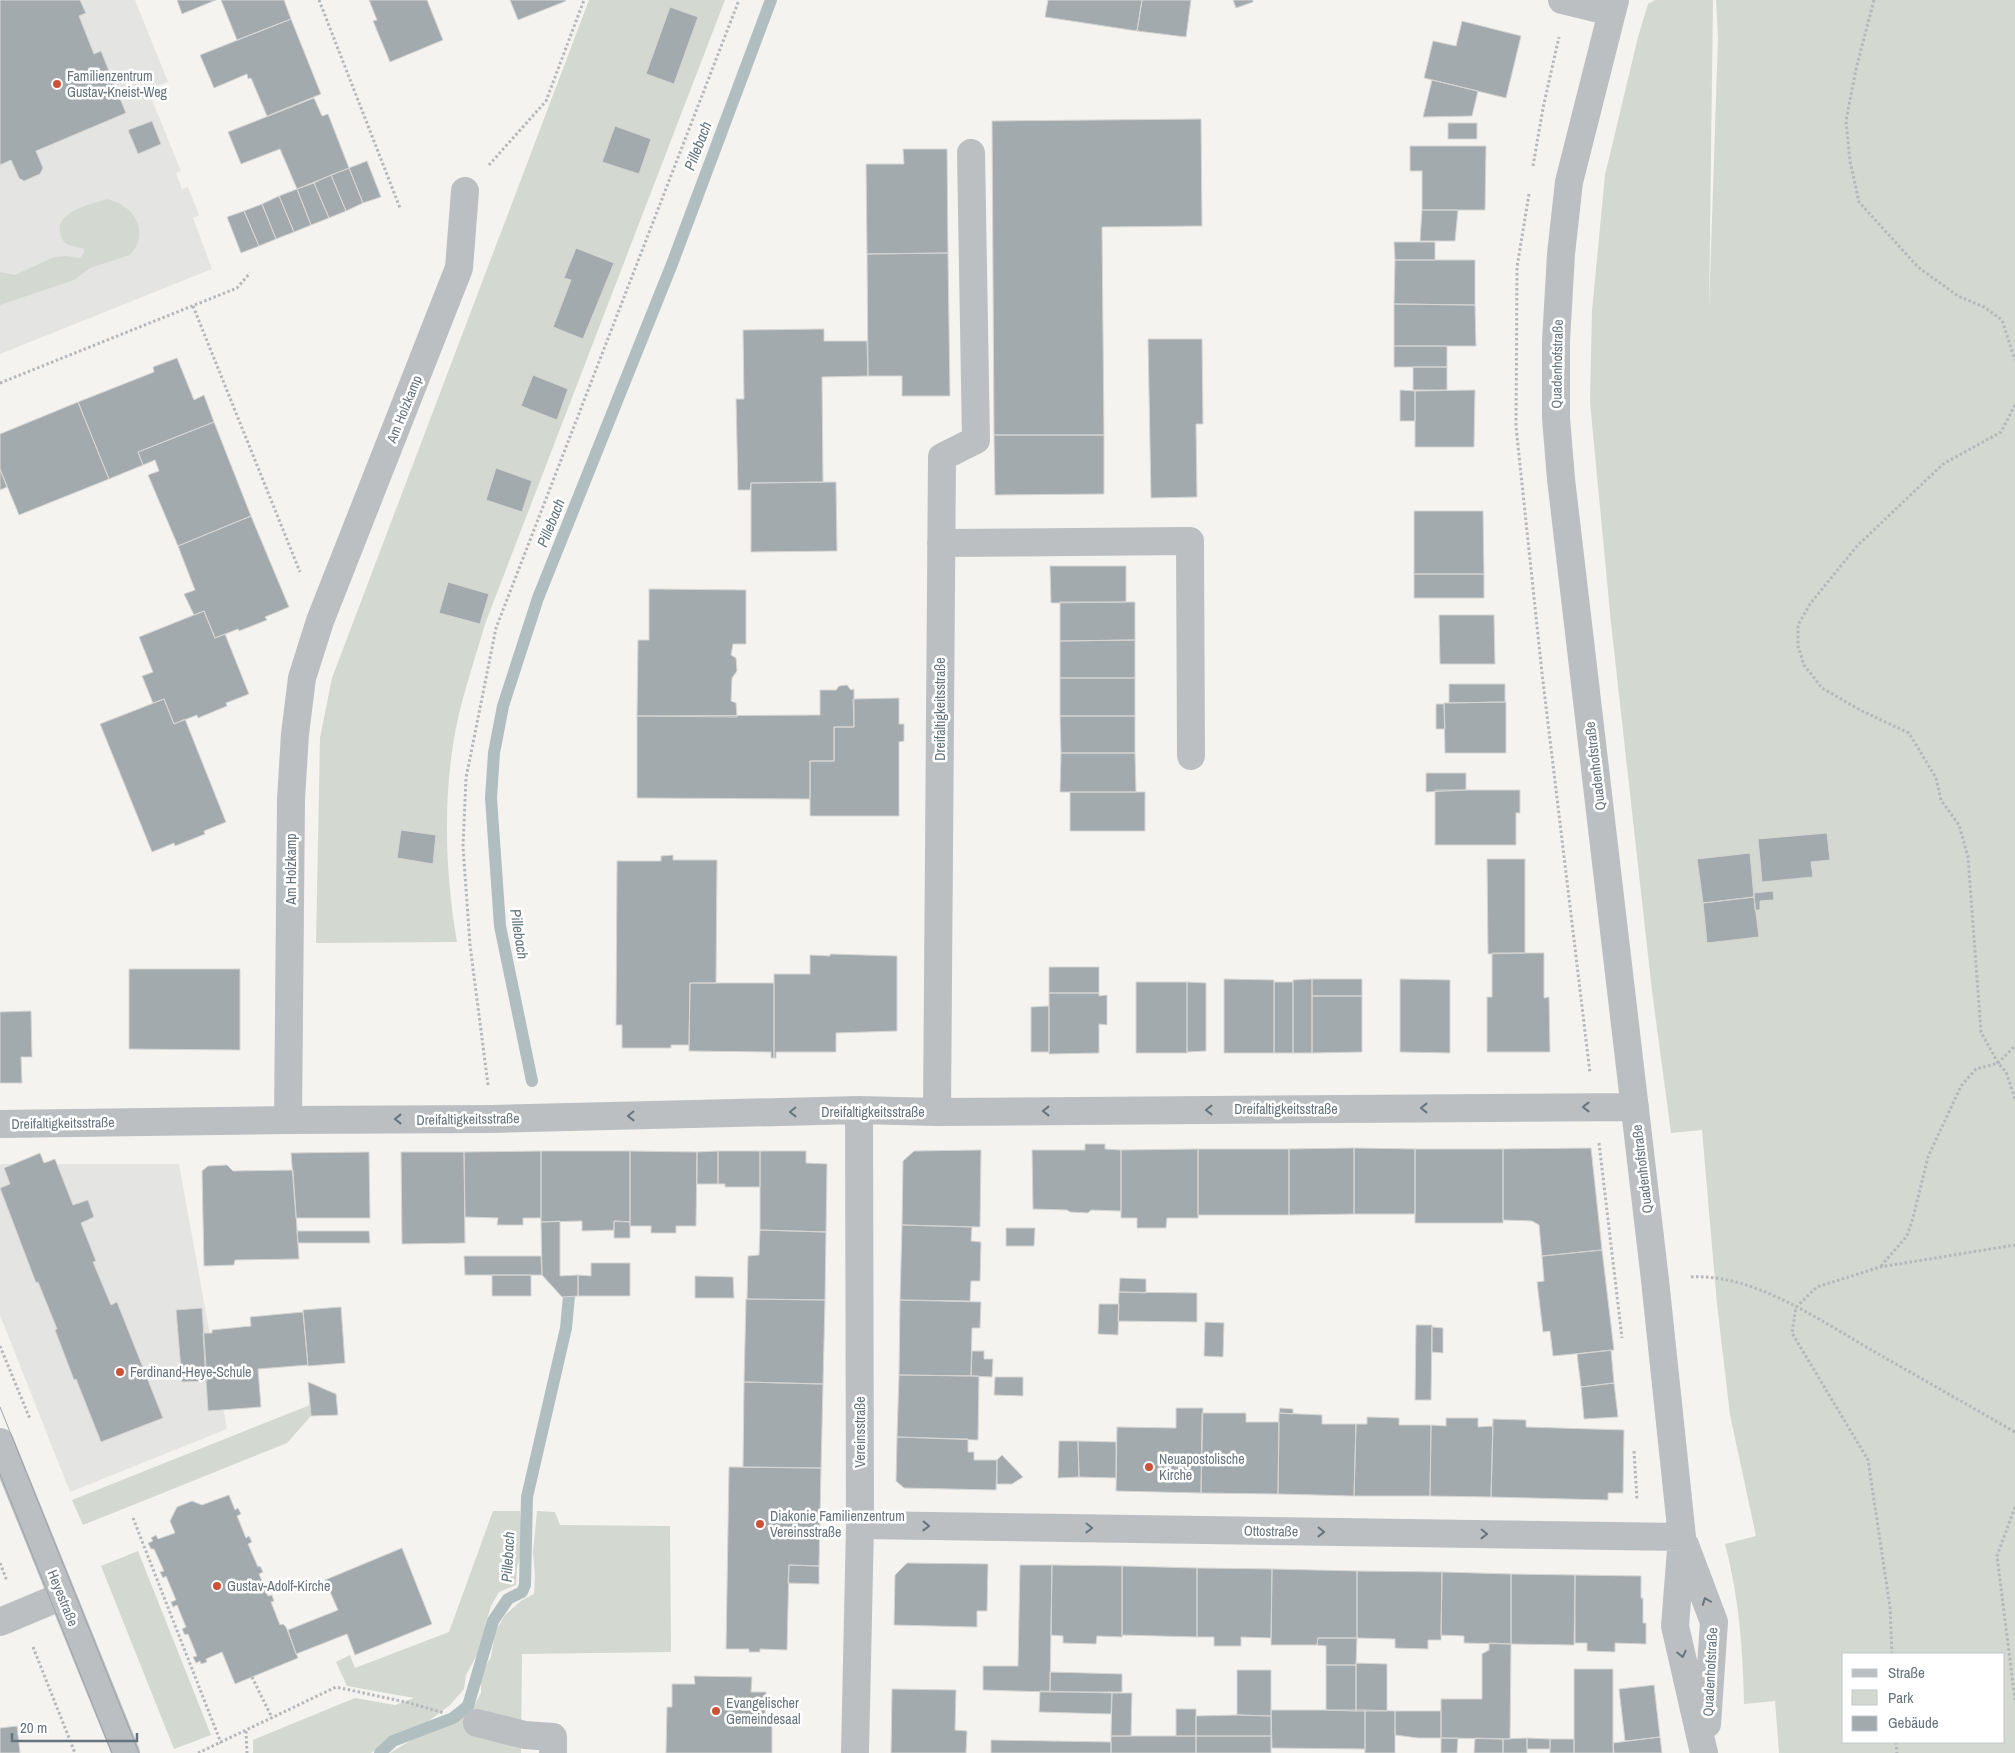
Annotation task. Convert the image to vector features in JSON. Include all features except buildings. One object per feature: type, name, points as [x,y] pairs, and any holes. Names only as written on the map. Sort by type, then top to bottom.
[{"type":"street","points":[[1562,0],[1613,6]]},
{"type":"street","name":"Quadenhofstraße","points":[[1613,6],[1569,182],[1561,254],[1556,341],[1556,418],[1561,479],[1655,1280],[1682,1536],[1675,1626],[1705,1753]]},
{"type":"street","name":"Dreifaltigkeitsstraße","points":[[937,1112],[942,457],[976,440],[971,153]]},
{"type":"street","name":"Am Holzkamp","points":[[288,1120],[293,771],[302,678],[320,621],[459,268],[465,191]]},
{"type":"street","points":[[941,543],[1190,541],[1191,756]]},
{"type":"street","name":"Dreifaltigkeitsstraße","points":[[0,1124],[492,1119],[859,1110],[937,1112],[1635,1107]]},
{"type":"street","name":"Vereinsstraße","points":[[855,1753],[860,1525],[859,1110]]},
{"type":"street","name":"Heyestraße","points":[[0,1442],[126,1753]]},
{"type":"street","name":"Ottostraße","points":[[860,1525],[1682,1536]]},
{"type":"street","name":"Quadenhofstraße","points":[[1682,1536],[1714,1622],[1705,1753]]},
{"type":"street","points":[[10,1618],[62,1596]]},
{"type":"street","points":[[477,1723],[525,1735],[553,1737],[553,1753]]},
{"type":"path","points":[[319,0],[400,208]]},
{"type":"path","points":[[465,191],[546,101],[584,0]]},
{"type":"path","points":[[492,1119],[470,945],[463,847],[466,778],[496,628],[739,0]]},
{"type":"path","points":[[1874,0],[1856,69],[1846,121],[1850,161],[1859,202],[1918,267],[1958,296],[1984,307],[2002,320],[2015,360]]},
{"type":"path","points":[[0,383],[237,288],[250,274]]},
{"type":"path","points":[[193,306],[320,621]]},
{"type":"path","points":[[2015,405],[2002,432],[1944,464],[1857,546],[1810,604],[1798,625],[1798,646],[1804,665],[1822,688],[1862,711],[1909,733],[1936,778],[1941,800],[1959,825],[1968,857],[1981,1032],[1998,1063],[2006,1072],[2015,1099]]},
{"type":"path","points":[[1880,1266],[1907,1236],[1928,1157],[1961,1086],[1976,1069],[1998,1063],[2015,1046]]},
{"type":"path","points":[[1598,1134],[1623,1346]]},
{"type":"path","points":[[1892,1653],[1890,1607],[1868,1460],[1792,1333],[1796,1307],[1817,1287],[1880,1266],[2015,1245]]},
{"type":"path","points":[[1655,1280],[1709,1276],[1753,1288],[1796,1307],[2015,1432]]},
{"type":"path","points":[[1634,1445],[1638,1510]]},
{"type":"path","points":[[2015,1507],[1997,1556],[2015,1700]]},
{"type":"path","points":[[133,1518],[221,1743]]},
{"type":"path","points":[[0,1563],[10,1618],[75,1753]]},
{"type":"path","points":[[252,1677],[272,1718]]},
{"type":"path","points":[[198,1753],[336,1687],[410,1703]]},
{"type":"path","points":[[246,1731],[247,1753]]},
{"type":"shaded area","points":[[0,0],[135,0],[168,82],[148,90],[181,171],[176,173],[182,189],[188,187],[199,215],[193,218],[212,269],[0,354]]},
{"type":"shaded area","name":"Ferdinand-Heye-Schule","points":[[0,1164],[179,1164],[227,1429],[70,1492],[0,1315]]},
{"type":"green space","points":[[589,0],[725,0],[485,624],[467,684],[453,745],[447,819],[448,869],[457,942],[316,943],[320,738],[332,678]]},
{"type":"green space","points":[[1655,0],[1713,0],[1709,310],[1718,38],[1716,0],[2015,0],[2015,1753],[1779,1753],[1775,1701],[1744,1704],[1743,1663],[1739,1623],[1734,1584],[1725,1544],[1756,1536],[1730,1415],[1717,1304],[1702,1130],[1671,1133],[1652,991],[1611,623],[1590,402],[1592,311],[1605,175],[1638,37],[1648,4]]},
{"type":"green space","points":[[107,199],[127,209],[136,220],[139,234],[138,242],[130,255],[90,268],[74,280],[0,305],[0,272],[15,275],[54,257],[80,258],[84,253],[84,249],[65,243],[60,233],[60,225],[69,214],[76,210]]},
{"type":"green space","points":[[310,1405],[311,1416],[287,1443],[83,1525],[72,1500]]},
{"type":"green space","points":[[493,1511],[520,1511],[523,1546],[517,1568],[516,1585],[499,1592],[491,1606],[485,1626],[484,1642],[466,1675],[464,1689],[450,1705],[421,1727],[389,1739],[371,1753],[253,1753],[253,1740],[355,1698],[395,1705],[414,1698],[347,1686],[336,1662],[350,1655],[355,1668],[449,1632]]},
{"type":"green space","points":[[537,1511],[555,1512],[560,1525],[670,1526],[671,1652],[522,1654],[521,1753],[390,1753],[413,1739],[456,1722],[471,1711],[481,1693],[481,1674],[491,1657],[495,1632],[505,1615],[522,1600],[534,1594],[533,1552]]},
{"type":"green space","points":[[138,1551],[211,1735],[174,1749],[101,1566]]},
{"type":"waterway","name":"Pillebach","points":[[532,1081],[500,926],[491,798],[494,753],[503,706],[538,598],[672,264],[771,0]]},
{"type":"waterway","name":"Pillebach","points":[[380,1753],[393,1741],[453,1718],[468,1706],[493,1621],[508,1599],[522,1592],[525,1585],[527,1497],[566,1328],[569,1296]]},
{"type":"tram line","points":[[0,1407],[139,1753]]},
{"type":"tram line","points":[[0,1474],[112,1753]]},
{"type":"place","name":"Familienzentrum Gustav-Kneist-Weg","points":[[57,84]]},
{"type":"place","name":"Ferdinand-Heye-Schule","points":[[120,1372]]},
{"type":"place","name":"Neuapostolische Kirche","points":[[1149,1467]]},
{"type":"place","name":"Diakonie Familienzentrum Vereinsstraße","points":[[760,1524]]},
{"type":"place","name":"Gustav-Adolf-Kirche","points":[[217,1586]]},
{"type":"place","name":"Evangelischer Gemeindesaal","points":[[716,1711]]}]
